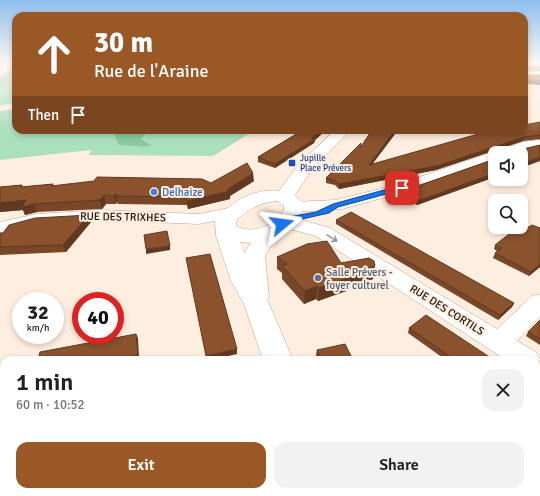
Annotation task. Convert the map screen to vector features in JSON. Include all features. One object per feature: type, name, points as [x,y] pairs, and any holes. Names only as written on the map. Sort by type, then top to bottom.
[{"type":"street","points":[[257,304],[254,256],[304,169],[339,134]]},
{"type":"street","points":[[523,146],[540,144]]},
{"type":"street","points":[[228,223],[258,198],[280,213],[326,212],[336,205],[402,188],[488,158]]},
{"type":"street","points":[[228,223],[236,235],[249,237],[280,213]]},
{"type":"street","name":"RUE DES CORTILS","points":[[280,213],[295,224],[323,232],[520,356]]},
{"type":"street","name":"RUE DES TRIXHES","points":[[0,228],[37,219],[100,215],[199,219],[228,223]]},
{"type":"street","points":[[228,223],[229,245],[243,280],[257,304],[276,356]]},
{"type":"street","points":[[499,343],[540,302]]},
{"type":"green space","points":[[0,87],[12,87],[12,103],[0,106]]},
{"type":"green space","points":[[12,110],[12,134],[116,134],[114,135],[119,145],[144,147],[150,145],[141,139],[146,134],[249,134],[213,156],[89,155],[91,150],[0,160],[0,111]]},
{"type":"green space","points":[[146,134],[141,139],[151,145],[144,147],[119,145],[114,135]]},
{"type":"building","points":[[540,122],[540,135],[524,137],[497,146],[488,146],[488,149],[437,166],[339,184],[336,181],[326,178],[361,143],[360,148],[369,134],[392,134],[369,165],[478,134],[528,134],[528,124]]},
{"type":"building","points":[[296,134],[317,134],[312,138],[315,139],[275,164],[258,157]]},
{"type":"building","points":[[540,145],[540,157],[528,161],[528,148]]},
{"type":"building","points":[[488,161],[488,176],[418,201],[403,191]]},
{"type":"building","points":[[247,163],[253,173],[227,190],[230,191],[187,201],[186,197],[116,196],[116,193],[114,196],[104,195],[100,200],[34,204],[22,207],[26,200],[0,203],[0,187],[53,184],[51,186],[94,181],[97,177],[202,179],[211,183]]},
{"type":"building","points":[[351,212],[514,303],[500,315],[336,220]]},
{"type":"building","points":[[89,215],[63,245],[0,247],[0,233],[3,233],[9,225],[35,218]]},
{"type":"building","points":[[532,225],[540,228],[540,264],[531,272],[495,253],[502,248],[495,245],[509,234],[528,234],[529,227]]},
{"type":"building","points":[[167,231],[170,246],[146,249],[144,235]]},
{"type":"building","points":[[327,241],[341,263],[369,258],[374,261],[375,266],[348,274],[351,277],[319,288],[317,286],[305,291],[282,266],[287,264],[277,257],[307,244]]},
{"type":"building","points":[[210,254],[237,349],[206,356],[186,258]]},
{"type":"building","points":[[426,315],[488,356],[449,356],[409,328]]},
{"type":"building","points":[[540,320],[540,339],[528,332]]},
{"type":"building","points":[[136,334],[138,355],[39,356],[40,352],[83,344],[124,344],[124,336]]},
{"type":"building","points":[[345,344],[351,356],[319,356],[317,350]]},
{"type":"place","name":"Jupille Place Prévers","points":[[292,163]]},
{"type":"place","name":"Delhaize","points":[[154,192]]},
{"type":"place","name":"Salle Prévers - foyer culturel","points":[[318,278]]},
{"type":"route","points":[[282,224],[286,220],[326,212],[336,205],[402,188]]}]
